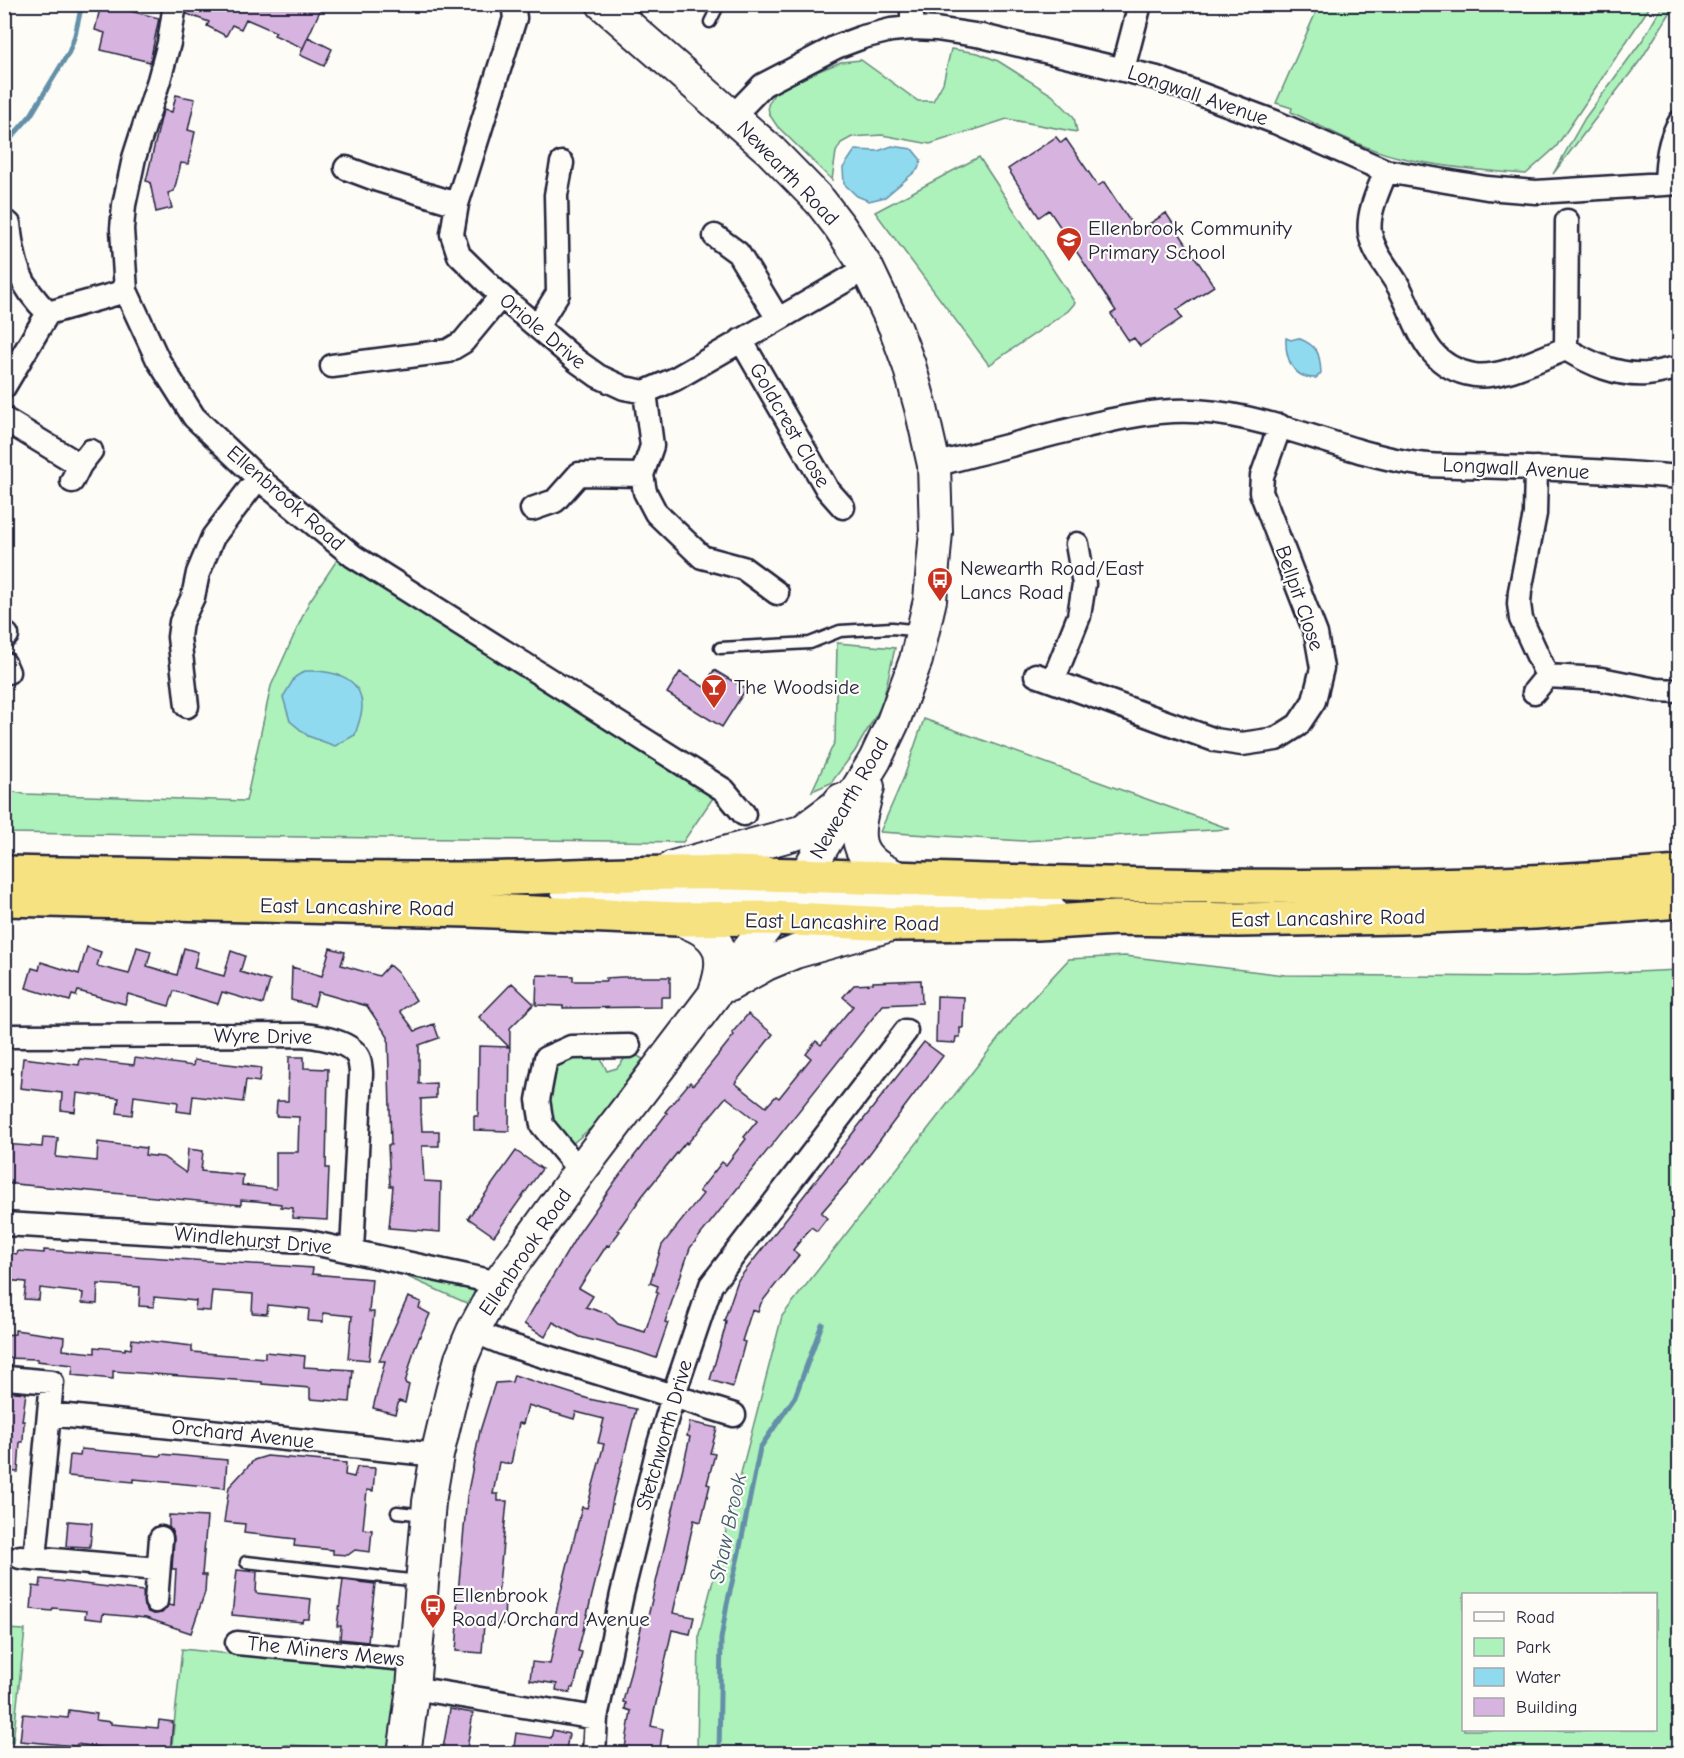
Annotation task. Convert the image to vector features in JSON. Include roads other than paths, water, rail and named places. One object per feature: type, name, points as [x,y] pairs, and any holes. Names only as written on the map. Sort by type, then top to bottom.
[{"type":"highway","name":"East Lancashire Road","points":[[4,873],[471,879],[727,873],[804,877],[1221,886],[1499,884],[1680,873]]},
{"type":"highway","name":"East Lancashire Road","points":[[4,899],[468,910],[678,920],[773,918],[892,924],[1037,923],[1116,918],[1238,920],[1401,917],[1534,912],[1680,901]]},
{"type":"main road","name":"Newearth Road","points":[[603,4],[770,150],[820,201],[840,227],[867,268],[895,327],[909,365],[934,465],[936,532],[930,600],[916,660],[875,760],[804,877],[773,918]]},
{"type":"main road","points":[[643,874],[699,861],[801,831],[836,806],[875,760]]},
{"type":"main road","points":[[875,760],[861,816],[859,844],[874,865],[899,878]]},
{"type":"main road","points":[[804,877],[806,888],[814,897],[825,900],[959,903],[1116,918]]},
{"type":"main road","points":[[471,879],[612,891],[738,894],[756,897],[767,905],[773,918]]},
{"type":"main road","name":"Ellenbrook Road","points":[[404,1754],[422,1581],[413,1514],[436,1455],[461,1359],[473,1331],[499,1283],[580,1171],[773,918]]},
{"type":"main road","points":[[678,920],[695,925],[714,940],[723,963],[722,975],[715,993]]},
{"type":"main road","points":[[715,993],[766,964],[795,952],[892,924]]},
{"type":"street","name":"Ellenbrook Road","points":[[175,4],[164,61],[134,158],[124,205],[122,229],[126,291],[158,360],[194,417],[258,478],[353,556],[724,790],[744,814]]},
{"type":"street","name":"Oriole Drive","points":[[513,4],[515,18],[457,204],[452,234],[459,255],[501,296],[598,376],[624,388],[645,392]]},
{"type":"street","points":[[912,4],[912,28]]},
{"type":"street","points":[[1123,69],[1140,4]]},
{"type":"street","name":"Longwall Avenue","points":[[733,116],[763,85],[836,47],[891,30],[936,29],[982,36],[1157,78],[1248,111],[1386,171],[1465,185],[1536,192],[1673,183]]},
{"type":"street","points":[[1673,183],[1668,153],[1680,122]]},
{"type":"street","points":[[537,327],[558,293],[556,195],[562,163]]},
{"type":"street","points":[[346,168],[457,204]]},
{"type":"street","points":[[1386,171],[1372,211],[1369,231],[1381,262],[1400,288],[1428,349],[1437,357],[1461,371],[1482,375],[1508,371],[1566,349],[1593,364],[1615,371],[1645,374],[1680,368]]},
{"type":"street","points":[[1566,349],[1558,245],[1567,221]]},
{"type":"street","points":[[9,224],[8,255],[34,300],[48,313]]},
{"type":"street","points":[[715,236],[738,253],[778,319]]},
{"type":"street","points":[[777,593],[743,568],[702,558],[656,513],[645,492],[642,476],[652,446],[645,392],[675,379],[867,268]]},
{"type":"street","points":[[4,387],[48,313],[126,291]]},
{"type":"street","points":[[332,366],[358,372],[448,351],[456,347],[501,296]]},
{"type":"street","name":"Goldcrest Close","points":[[741,340],[826,489],[843,507]]},
{"type":"street","name":"Longwall Avenue","points":[[934,465],[1095,424],[1143,414],[1174,411],[1212,412],[1280,426],[1366,452],[1413,463],[1680,477]]},
{"type":"street","points":[[4,419],[81,466]]},
{"type":"street","name":"Bellpit Close","points":[[1076,540],[1084,584],[1079,616],[1044,678],[1215,740],[1242,744],[1276,740],[1298,725],[1314,700],[1323,668],[1316,634],[1261,492],[1262,476],[1280,426]]},
{"type":"street","points":[[1536,468],[1535,514],[1519,604],[1521,619],[1541,684],[1601,679],[1656,690],[1680,691]]},
{"type":"street","points":[[532,509],[555,501],[579,474],[642,476]]},
{"type":"street","points":[[187,706],[176,683],[181,622],[194,597],[198,573],[213,537],[258,478]]},
{"type":"street","name":"Stetchworth Drive","points":[[594,1754],[597,1718],[622,1594],[658,1444],[672,1396],[711,1285],[906,1031]]},
{"type":"street","name":"Wyre Drive","points":[[4,1036],[303,1035],[324,1037],[343,1045],[358,1057],[362,1074],[352,1250]]},
{"type":"street","points":[[580,1171],[542,1125],[538,1100],[546,1059],[572,1047],[629,1046]]},
{"type":"street","name":"Windlehurst Drive","points":[[4,1224],[304,1241],[499,1283]]},
{"type":"street","points":[[473,1331],[505,1344],[734,1415]]},
{"type":"street","points":[[7,1378],[52,1382],[27,1557],[158,1569]]},
{"type":"street","name":"Orchard Avenue","points":[[49,1414],[436,1455]]},
{"type":"street","points":[[156,1601],[161,1539]]},
{"type":"street","name":"The Miners Mews","points":[[237,1643],[414,1674]]},
{"type":"street","points":[[414,1674],[597,1718]]},
{"type":"lane","points":[[710,22],[719,4]]},
{"type":"lane","points":[[720,648],[810,643],[840,632],[892,628],[924,632]]},
{"type":"lane","points":[[246,1562],[422,1581]]},
{"type":"water","points":[[892,146],[912,149],[921,160],[918,169],[885,197],[869,201],[857,196],[844,184],[843,168],[855,150],[878,151]]},
{"type":"water","points":[[1286,338],[1291,340],[1298,338],[1310,344],[1317,351],[1321,373],[1316,378],[1301,375],[1292,366],[1287,352]]},
{"type":"water","points":[[305,671],[334,674],[351,681],[357,688],[361,696],[362,707],[355,735],[335,746],[308,736],[290,721],[283,697],[295,677]]},
{"type":"waterway","points":[[4,146],[31,115],[69,52],[82,4]]},
{"type":"waterway","name":"Shaw Brook","points":[[719,1754],[721,1639],[760,1448],[795,1397],[822,1324]]},
{"type":"place","name":"Ellenbrook Community Primary School","points":[[1069,263]]},
{"type":"place","name":"Newearth Road/East Lancs Road","points":[[940,603]]},
{"type":"place","name":"The Woodside","points":[[714,710]]},
{"type":"place","name":"Ellenbrook Road/Orchard Avenue","points":[[433,1630]]}]
